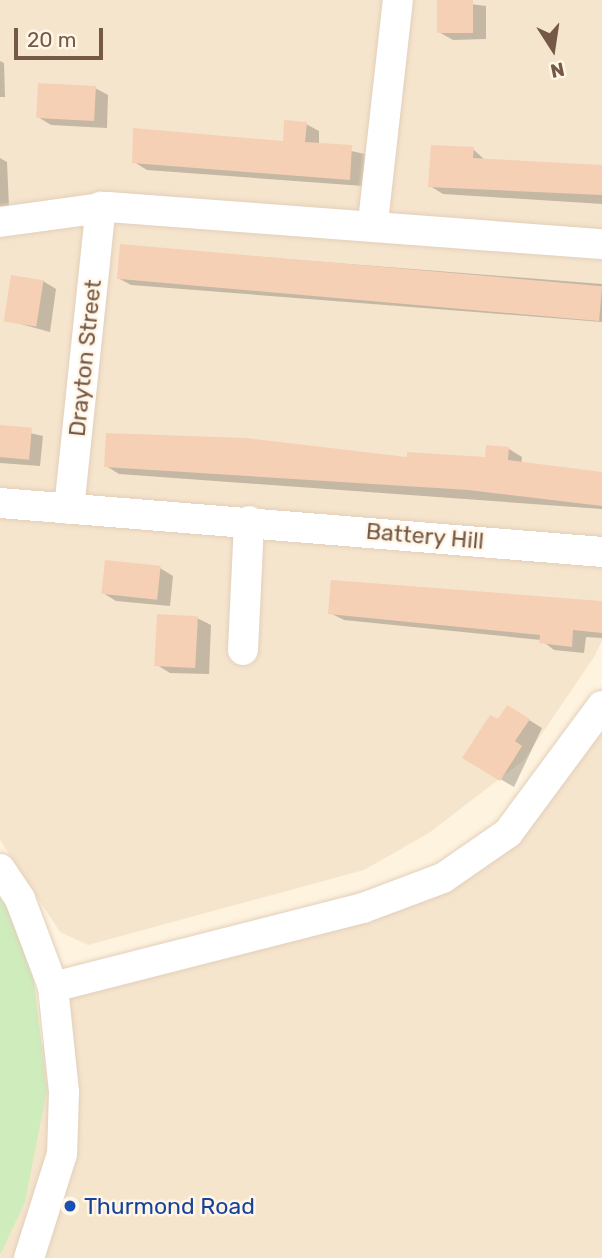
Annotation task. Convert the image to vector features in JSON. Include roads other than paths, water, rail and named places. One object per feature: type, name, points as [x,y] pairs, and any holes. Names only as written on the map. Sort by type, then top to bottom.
[{"type":"street","points":[[373,222],[398,0]]},
{"type":"street","points":[[1,222],[101,207],[373,222],[602,244]]},
{"type":"street","name":"Drayton Street","points":[[69,509],[101,207]]},
{"type":"street","name":"Battery Hill","points":[[0,503],[249,521],[602,552]]},
{"type":"street","points":[[243,650],[249,521]]},
{"type":"street","points":[[53,987],[363,908],[443,878],[508,833],[602,706]]},
{"type":"street","points":[[0,869],[20,899],[53,987],[62,1154],[29,1258]]},
{"type":"place","name":"Thurmond Road","points":[[70,1206]]}]
